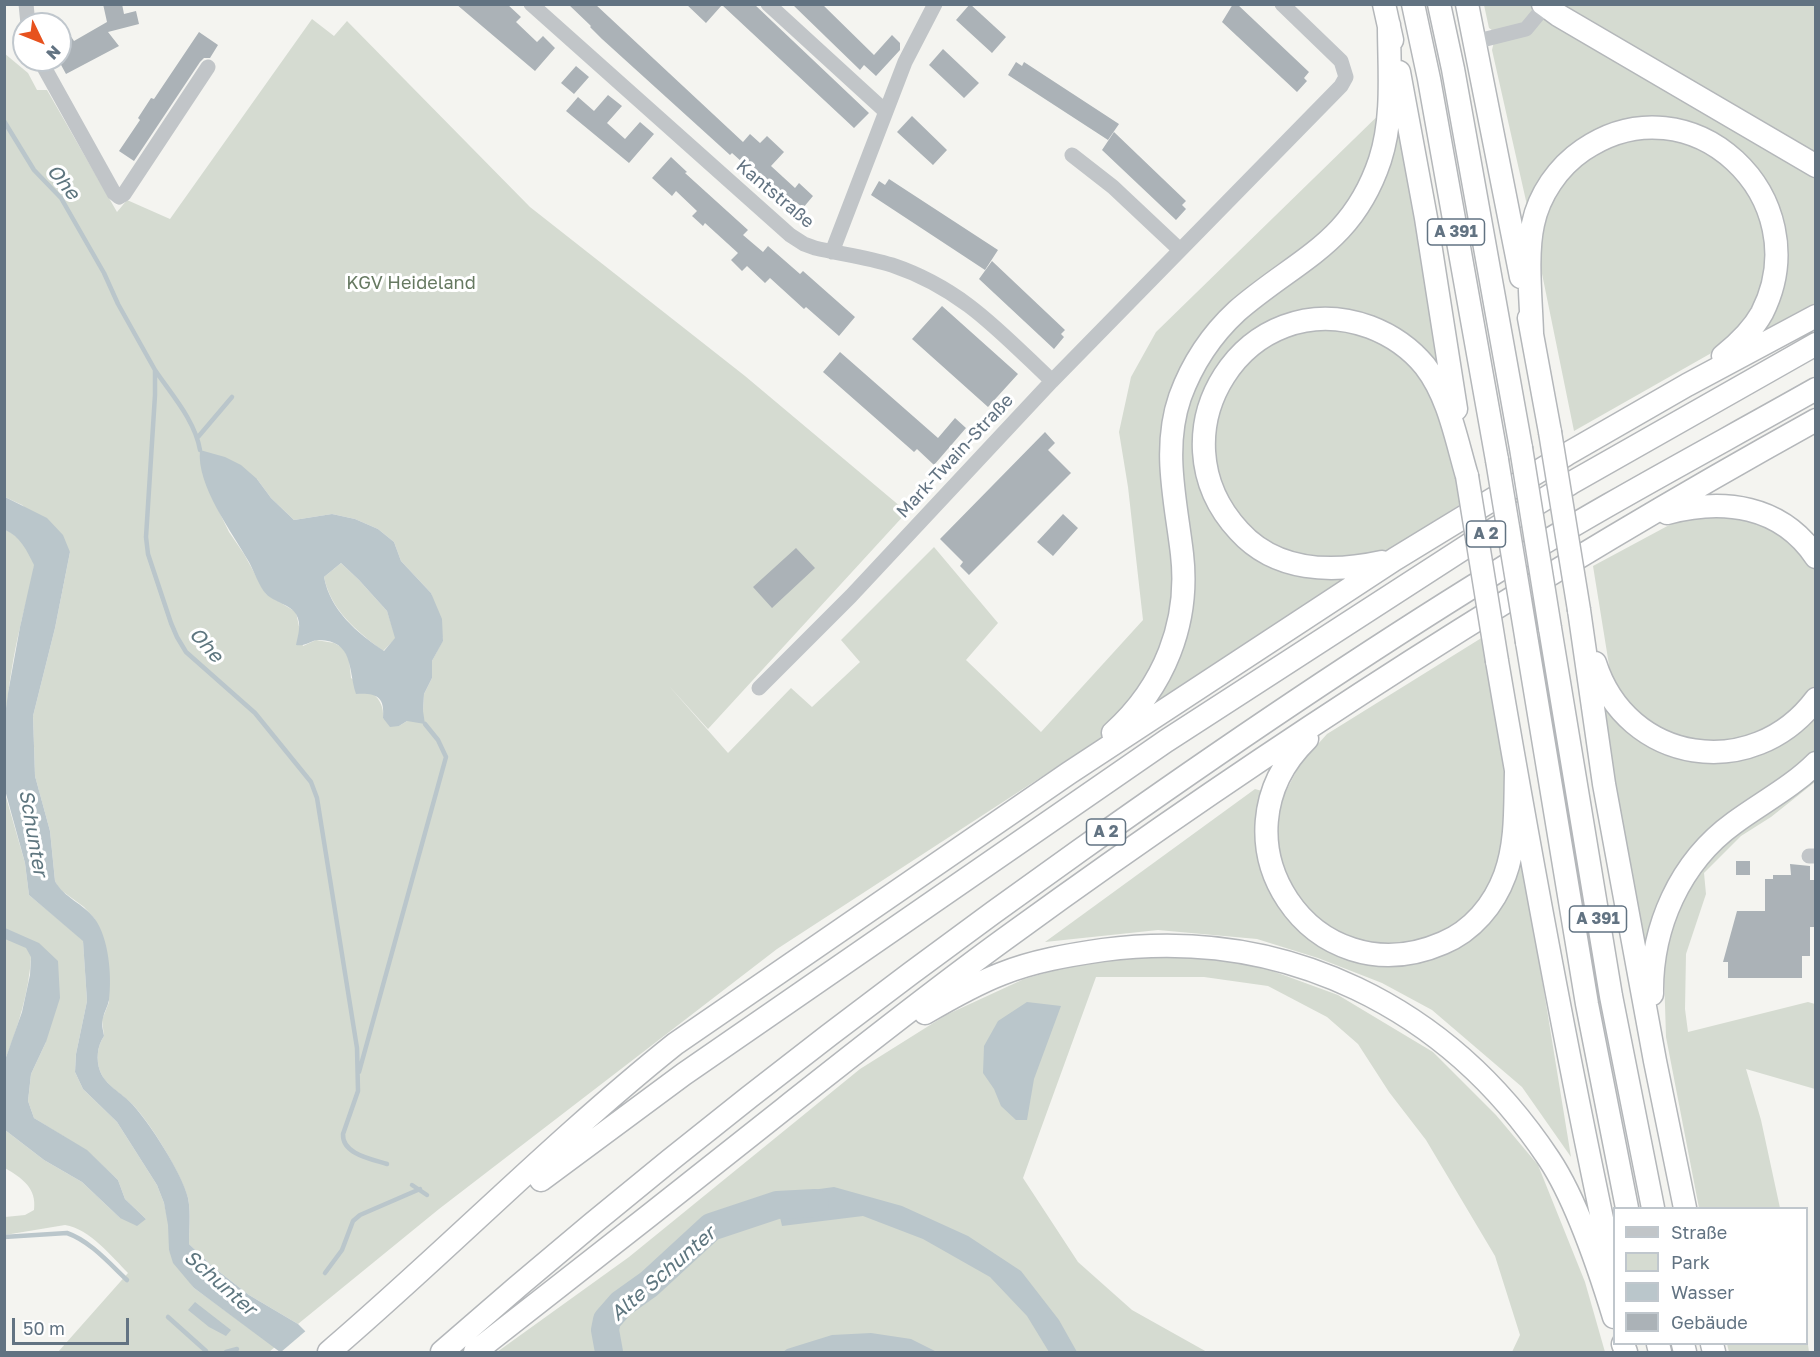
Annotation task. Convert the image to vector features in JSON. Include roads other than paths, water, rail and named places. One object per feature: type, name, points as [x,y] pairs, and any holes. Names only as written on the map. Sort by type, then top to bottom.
[{"type":"highway","name":"A 391","points":[[1413,4],[1429,79],[1497,460],[1587,1004],[1627,1207]]},
{"type":"highway","name":"A 391","points":[[1439,4],[1453,69],[1521,448],[1611,996],[1653,1207]]},
{"type":"highway","points":[[1467,4],[1550,432],[1604,784],[1685,1207]]},
{"type":"highway","points":[[1544,5],[1815,166]]},
{"type":"highway","points":[[1386,15],[1402,85],[1426,218],[1516,772],[1589,1157],[1613,1270]]},
{"type":"highway","points":[[1069,773],[1119,728],[1139,706],[1156,682],[1172,647],[1182,611],[1184,592],[1182,555],[1172,484],[1171,440],[1179,399],[1196,361],[1215,334],[1238,311],[1332,239],[1354,212],[1381,159],[1389,117],[1386,15]]},
{"type":"highway","points":[[1532,333],[1530,240],[1538,208],[1554,179],[1576,155],[1590,145],[1613,135],[1653,127],[1688,132],[1704,138],[1734,156],[1757,182],[1773,213],[1779,247],[1775,282],[1762,314],[1741,341],[1687,385]]},
{"type":"highway","points":[[394,1296],[618,1091],[675,1044],[1069,773],[1395,559],[1567,454],[1687,385],[1815,316]]},
{"type":"highway","points":[[1395,559],[1355,568],[1312,568],[1293,564],[1258,548],[1230,521],[1219,505],[1205,469],[1203,449],[1204,430],[1214,392],[1236,360],[1266,336],[1284,327],[1303,322],[1342,320],[1379,331],[1412,352],[1436,382],[1444,400],[1467,476]]},
{"type":"highway","name":"A 2","points":[[329,1353],[394,1296],[569,1158],[684,1074],[1166,741],[1469,544],[1815,344]]},
{"type":"highway","name":"A 2","points":[[445,1350],[604,1215],[766,1084],[994,911],[1184,776],[1490,575],[1815,389]]},
{"type":"highway","points":[[475,1353],[834,1069],[1038,914],[1180,814],[1375,685],[1643,519],[1815,420]]},
{"type":"highway","points":[[1643,519],[1711,504],[1744,508],[1760,513],[1789,529],[1815,557]]},
{"type":"highway","points":[[1579,610],[1598,673],[1615,703],[1639,727],[1668,744],[1693,750],[1718,752],[1752,747],[1783,732],[1815,699]]},
{"type":"highway","points":[[1375,685],[1317,729],[1294,753],[1277,781],[1267,812],[1268,852],[1280,890],[1299,916],[1324,937],[1353,950],[1369,954],[1401,955],[1432,948],[1449,941],[1470,926],[1489,907],[1498,892],[1512,856],[1516,772]]},
{"type":"highway","points":[[1655,1061],[1653,961],[1662,921],[1679,885],[1690,867],[1717,837],[1732,824],[1797,780],[1815,763]]},
{"type":"highway","points":[[834,1069],[929,1011],[1002,973],[1065,955],[1135,946],[1197,945],[1246,952],[1293,963],[1352,986],[1387,1005],[1426,1029],[1478,1072],[1526,1126],[1550,1160],[1578,1217],[1613,1314]]},
{"type":"street","name":"Kantstraße","points":[[531,4],[790,235],[804,244],[891,265],[918,275],[950,292],[984,316],[1052,381]]},
{"type":"street","points":[[768,4],[879,108],[885,111]]},
{"type":"street","points":[[832,252],[905,62],[935,4]]},
{"type":"street","name":"Mark-Twain-Straße","points":[[759,688],[851,596],[1052,381],[1341,86],[1346,76],[1341,61],[1282,4]]},
{"type":"street","points":[[1474,42],[1526,29],[1544,5]]},
{"type":"street","points":[[47,72],[114,193],[119,196],[124,194],[208,67]]},
{"type":"street","points":[[1072,155],[1113,187],[1180,250]]},
{"type":"water","points":[[200,450],[225,457],[241,465],[257,479],[271,498],[294,520],[332,514],[355,519],[378,529],[394,542],[401,561],[431,593],[442,619],[443,641],[432,661],[432,678],[424,694],[425,724],[407,721],[399,726],[390,727],[383,718],[381,700],[378,697],[356,694],[348,658],[338,645],[319,640],[296,645],[299,626],[296,614],[263,591],[209,493],[200,464]],"holes":[[[341,563],[387,611],[395,638],[384,651],[346,620],[332,600],[324,577]]]},
{"type":"water","name":"Schunter","points":[[5,497],[47,518],[63,535],[70,552],[55,628],[33,716],[35,776],[50,831],[55,881],[63,892],[95,919],[104,937],[110,969],[110,990],[102,1020],[104,1036],[98,1053],[100,1071],[106,1081],[132,1104],[147,1123],[179,1175],[189,1203],[189,1244],[212,1266],[249,1295],[298,1324],[326,1352],[280,1352],[194,1288],[173,1263],[169,1250],[164,1203],[157,1185],[117,1122],[83,1089],[75,1072],[76,1054],[87,1001],[83,941],[29,895],[25,863],[5,790],[4,723],[20,627],[34,565],[19,540],[5,530]]},
{"type":"water","points":[[5,928],[39,943],[58,961],[60,998],[46,1042],[31,1074],[28,1101],[34,1118],[87,1150],[118,1180],[125,1199],[146,1219],[137,1226],[120,1218],[82,1182],[44,1160],[5,1130],[5,1060],[22,1012],[30,975],[31,957],[26,948],[5,939]]},
{"type":"water","points":[[1027,1002],[1061,1006],[1034,1079],[1027,1120],[1016,1120],[1001,1106],[994,1089],[983,1073],[984,1046],[998,1021]]},
{"type":"water","points":[[834,1187],[902,1206],[968,1236],[1021,1271],[1059,1320],[1077,1352],[1049,1352],[1027,1316],[990,1277],[923,1239],[863,1216],[782,1226],[775,1195]]},
{"type":"water","points":[[195,1302],[231,1330],[226,1336],[209,1327],[188,1310]]},
{"type":"water","points":[[871,1333],[911,1339],[937,1352],[783,1352],[832,1335]]},
{"type":"waterway","name":"Ohe","points":[[4,121],[34,170],[61,198],[155,370],[146,537],[148,554],[177,637],[186,652],[255,713],[311,782],[317,798],[357,1048],[358,1091],[343,1134],[344,1141],[352,1151],[359,1155],[387,1164]]},
{"type":"waterway","points":[[155,370],[188,418],[200,450]]},
{"type":"waterway","points":[[198,437],[232,397]]},
{"type":"waterway","points":[[359,1072],[446,757],[438,740],[425,724]]},
{"type":"waterway","name":"Ohe","points":[[412,1185],[427,1195]]},
{"type":"waterway","points":[[325,1273],[342,1250],[353,1221],[360,1215],[420,1189]]},
{"type":"waterway","name":"Alte Schunter","points":[[609,1352],[605,1330],[607,1320],[621,1304],[649,1284],[711,1227],[777,1205],[815,1203]]},
{"type":"waterway","points":[[4,1237],[67,1233],[91,1247],[127,1280]]},
{"type":"waterway","points":[[168,1317],[206,1351]]},
{"type":"waterway","points":[[226,1352],[237,1349]]},
{"type":"park label","name":"KGV Heideland","points":[[411,283]]}]
